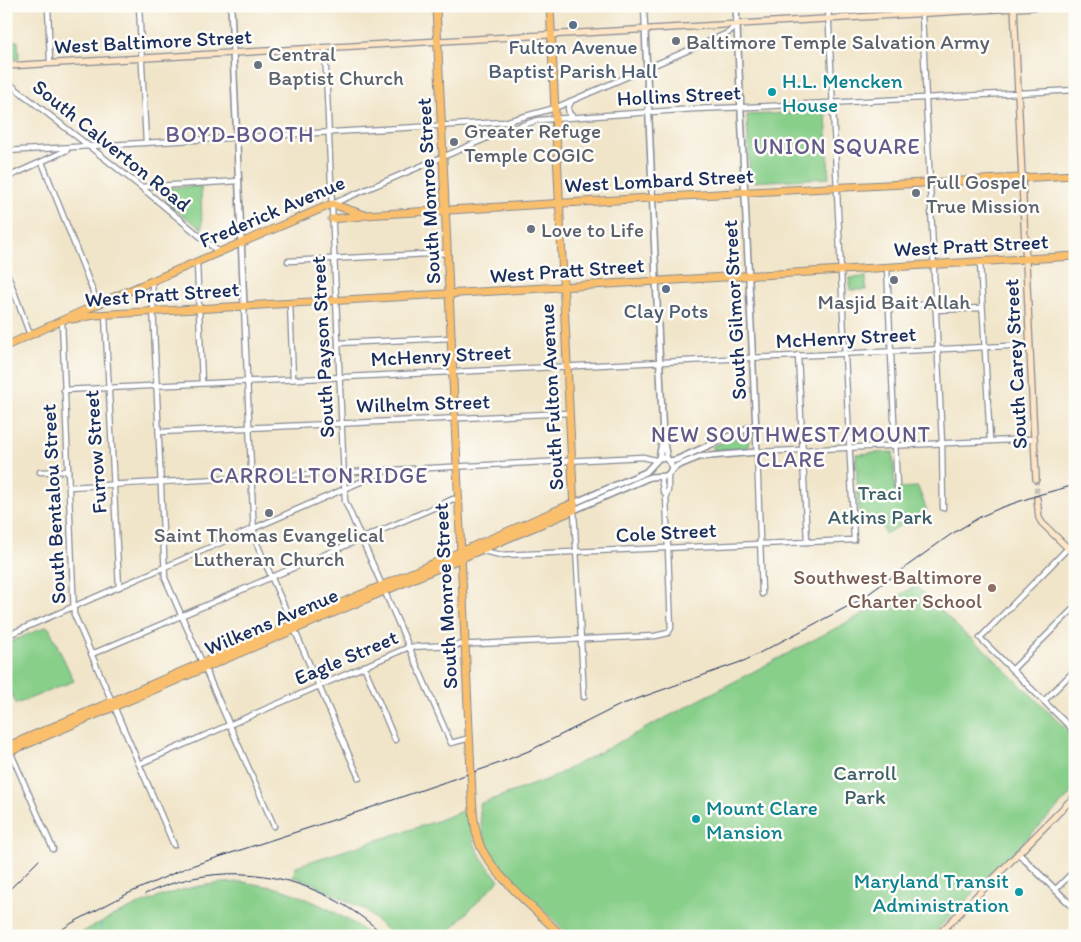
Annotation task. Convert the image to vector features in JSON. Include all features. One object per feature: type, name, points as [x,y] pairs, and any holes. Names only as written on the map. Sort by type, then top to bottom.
[{"type":"main road","name":"South Monroe Street","points":[[436,6],[473,808],[479,844],[489,862],[562,936]]},
{"type":"main road","name":"South Fulton Avenue","points":[[550,6],[574,506]]},
{"type":"main road","name":"West Baltimore Street","points":[[6,66],[1051,6]]},
{"type":"main road","name":"South Carey Street","points":[[1014,7],[1036,479]]},
{"type":"main road","name":"West Lombard Street","points":[[332,219],[365,215],[745,192],[1075,175]]},
{"type":"main road","name":"West Lombard Street","points":[[332,204],[365,215]]},
{"type":"main road","name":"Frederick Avenue","points":[[6,346],[98,304],[332,204]]},
{"type":"main road","name":"West Pratt Street","points":[[62,321],[105,315],[244,306],[1075,256]]},
{"type":"main road","points":[[1037,499],[1039,518],[1042,523],[1075,555]]},
{"type":"main road","name":"Wilkens Avenue","points":[[461,555],[480,551],[574,506]]},
{"type":"main road","name":"Wilkens Avenue","points":[[7,748],[203,666],[574,506]]},
{"type":"main road","points":[[937,936],[1075,796]]},
{"type":"street","points":[[48,6],[50,63]]},
{"type":"street","points":[[139,6],[146,143]]},
{"type":"street","points":[[231,6],[254,537],[359,778]]},
{"type":"street","points":[[644,6],[663,438],[671,466],[666,495],[668,548]]},
{"type":"street","name":"South Gilmor Street","points":[[736,6],[762,594]]},
{"type":"street","points":[[828,6],[849,447]]},
{"type":"street","points":[[922,6],[942,443],[943,508]]},
{"type":"street","points":[[6,151],[504,122],[555,108],[572,101],[728,33],[737,24]]},
{"type":"street","name":"South Payson Street","points":[[325,48],[345,501],[451,744],[470,741]]},
{"type":"street","name":"South Calverton Road","points":[[6,81],[141,187],[220,253]]},
{"type":"street","name":"Hollins Street","points":[[556,118],[1075,90]]},
{"type":"street","points":[[572,101],[568,108],[569,113],[573,117]]},
{"type":"street","name":"Frederick Avenue","points":[[332,204],[519,125],[556,118]]},
{"type":"street","points":[[6,178],[70,148]]},
{"type":"street","points":[[42,162],[98,304]]},
{"type":"street","points":[[141,187],[239,181]]},
{"type":"street","points":[[288,261],[448,253]]},
{"type":"street","points":[[197,262],[202,383]]},
{"type":"street","points":[[980,262],[990,441]]},
{"type":"street","points":[[887,267],[897,486]]},
{"type":"street","points":[[6,270],[30,335]]},
{"type":"street","points":[[152,282],[165,578],[274,826]]},
{"type":"street","points":[[290,304],[293,379]]},
{"type":"street","points":[[889,306],[936,304]]},
{"type":"street","points":[[936,310],[982,308]]},
{"type":"street","name":"Furrow Street","points":[[105,315],[107,388],[110,396],[119,588]]},
{"type":"street","name":"South Bentalou Street","points":[[62,321],[74,614],[174,845]]},
{"type":"street","points":[[338,343],[452,338]]},
{"type":"street","name":"McHenry Street","points":[[64,390],[1030,345]]},
{"type":"street","points":[[798,355],[807,542]]},
{"type":"street","name":"Wilhelm Street","points":[[158,432],[569,413]]},
{"type":"street","points":[[69,487],[571,460],[644,457],[676,460],[755,426]]},
{"type":"street","points":[[663,438],[657,459],[652,467],[655,474],[660,477],[663,491],[666,495]]},
{"type":"street","points":[[660,477],[669,473],[677,466],[699,457],[710,455],[1034,439]]},
{"type":"street","name":"Cole Street","points":[[480,551],[499,555],[854,540],[849,447]]},
{"type":"street","name":"Wilkens Avenue","points":[[574,506],[646,472],[652,467]]},
{"type":"street","points":[[6,636],[391,469]]},
{"type":"street","points":[[40,472],[68,471]]},
{"type":"street","name":"Wilkens Avenue","points":[[574,506],[650,477],[660,477]]},
{"type":"street","points":[[92,654],[453,499],[458,500]]},
{"type":"street","name":"South Fulton Avenue","points":[[574,506],[584,696]]},
{"type":"street","name":"Eagle Street","points":[[139,764],[409,647],[655,636],[668,632],[671,628],[668,548]]},
{"type":"street","points":[[1068,548],[980,638],[1075,732]]},
{"type":"street","points":[[1012,670],[1075,607]]},
{"type":"street","points":[[364,666],[395,740]]},
{"type":"street","points":[[1044,701],[1075,670]]},
{"type":"street","points":[[7,748],[53,849]]},
{"type":"street","points":[[1018,854],[1075,909]]},
{"type":"street","points":[[1055,890],[1075,870]]},
{"type":"green space","points":[[6,41],[18,41],[19,59],[6,59]]},
{"type":"green space","name":"UNION SQUARE","points":[[826,111],[829,178],[750,182],[747,115]]},
{"type":"green space","points":[[201,186],[202,229],[166,203],[166,188]]},
{"type":"green space","points":[[866,277],[866,290],[850,290],[849,278]]},
{"type":"green space","points":[[746,434],[749,438],[748,449],[713,450],[712,446]]},
{"type":"green space","name":"Traci Atkins Park","points":[[893,452],[895,488],[918,487],[927,511],[885,534],[882,525],[861,526],[859,524],[856,454]]},
{"type":"green space","name":"Carroll Park","points":[[916,586],[969,638],[980,645],[1075,738],[1075,790],[931,936],[570,936],[502,869],[492,856],[485,841],[481,825],[479,804],[551,778]]},
{"type":"green space","points":[[47,626],[74,681],[16,704],[11,692],[6,693],[6,644]]},
{"type":"green space","points":[[467,809],[476,848],[499,880],[444,936],[393,936],[365,910],[307,881],[293,877],[296,866],[434,822]]},
{"type":"green space","points":[[242,882],[273,887],[310,900],[338,914],[370,936],[75,936],[116,915],[156,898],[197,887],[219,883]]},
{"type":"waterway","points":[[100,936],[101,924]]},
{"type":"tunnel","points":[[1036,479],[1037,499]]},
{"type":"railway","points":[[52,936],[72,923],[127,894],[188,867],[361,811],[497,764],[531,750],[620,705],[746,660],[860,600],[950,535],[980,517],[1038,495],[1075,485]]},
{"type":"railway","points":[[6,893],[39,860]]},
{"type":"railway","points":[[145,894],[177,882],[209,875],[240,874],[271,877],[302,885],[331,898],[359,915],[385,936]]},
{"type":"place","name":"Fulton Avenue Baptist Parish Hall","points":[[573,25]]},
{"type":"place","name":"Baltimore Temple Salvation Army","points":[[676,41]]},
{"type":"place","name":"Central Baptist Church","points":[[258,65]]},
{"type":"place","name":"H.L. Mencken House","points":[[772,92]]},
{"type":"place","name":"Greater Refuge Temple COGIC","points":[[454,142]]},
{"type":"place","name":"Full Gospel True Mission","points":[[916,193]]},
{"type":"place","name":"Love to Life","points":[[531,229]]},
{"type":"place","name":"Masjid Bait Allah","points":[[894,280]]},
{"type":"place","name":"Clay Pots","points":[[666,289]]},
{"type":"place","name":"Saint Thomas Evangelical Lutheran Church","points":[[269,513]]},
{"type":"place","name":"Southwest Baltimore Charter School","points":[[992,588]]},
{"type":"place","name":"Mount Clare Mansion","points":[[696,819]]},
{"type":"place","name":"Maryland Transit Administration","points":[[1019,892]]},
{"type":"district","name":"BOYD-BOOTH","points":[[240,134]]},
{"type":"district","name":"UNION SQUARE","points":[[837,146]]},
{"type":"district","name":"NEW SOUTHWEST/MOUNT CLARE","points":[[791,446]]},
{"type":"district","name":"CARROLLTON RIDGE","points":[[319,475]]}]
